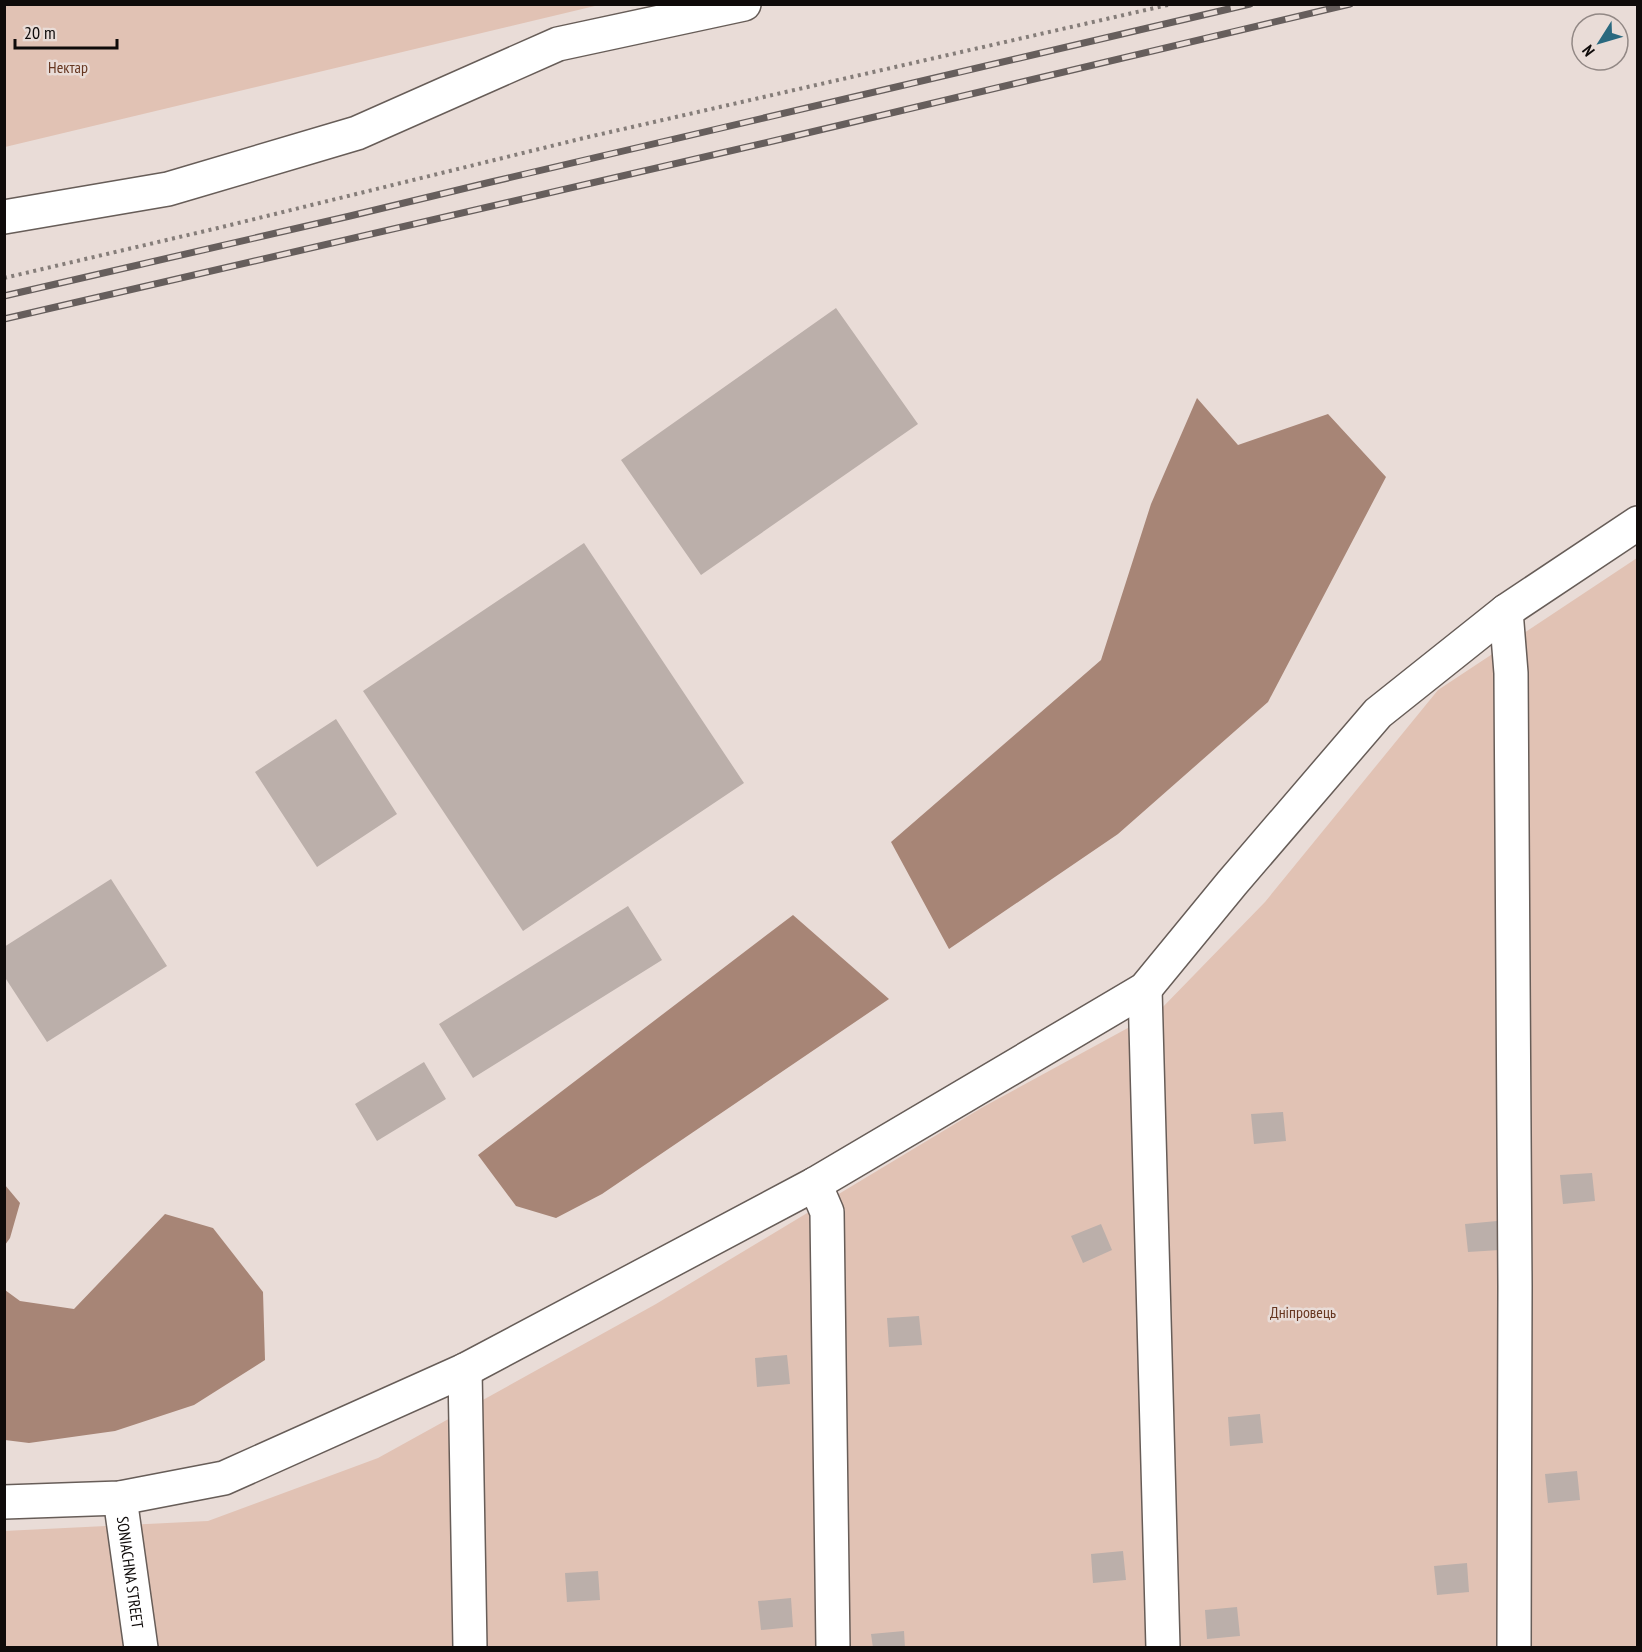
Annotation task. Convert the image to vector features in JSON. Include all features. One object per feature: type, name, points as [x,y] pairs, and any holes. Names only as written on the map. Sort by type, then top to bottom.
[{"type":"street","points":[[4,218],[168,189],[357,133],[558,44],[744,4]]},
{"type":"street","points":[[4,1502],[120,1497],[224,1478],[465,1370],[815,1184],[1145,989],[1232,883],[1378,713],[1506,610],[1638,523]]},
{"type":"street","points":[[1506,610],[1511,673],[1515,1274],[1514,1647]]},
{"type":"street","points":[[1145,989],[1163,1647]]},
{"type":"street","points":[[815,1184],[827,1212],[833,1647]]},
{"type":"street","points":[[465,1370],[470,1647]]},
{"type":"street","name":"SONIACHNA STREET","points":[[120,1497],[141,1647]]},
{"type":"path","points":[[4,278],[588,137],[1172,4]]},
{"type":"green space","name":"Нектар","points":[[5,4],[599,4],[599,5],[5,147]]},
{"type":"green space","name":"Дніпровець","points":[[1637,558],[1637,1647],[5,1647],[4,1531],[208,1521],[378,1458],[656,1304],[983,1107],[1159,1011],[1265,902],[1438,690]]},
{"type":"shaded area","points":[[1197,398],[1238,445],[1328,414],[1386,477],[1268,702],[1118,834],[949,949],[891,842],[1101,660],[1151,504]]},
{"type":"shaded area","points":[[793,915],[889,999],[602,1194],[556,1218],[516,1206],[478,1155]]},
{"type":"shaded area","points":[[5,1185],[20,1203],[10,1238],[5,1245]]},
{"type":"shaded area","points":[[165,1214],[213,1228],[263,1292],[265,1360],[194,1405],[115,1431],[29,1443],[5,1440],[5,1290],[20,1301],[74,1309]]},
{"type":"building","points":[[836,308],[918,424],[701,575],[621,460]]},
{"type":"building","points":[[584,543],[744,783],[523,931],[363,691]]},
{"type":"building","points":[[336,719],[397,814],[317,867],[255,772]]},
{"type":"building","points":[[111,879],[167,966],[47,1042],[4,976],[4,947]]},
{"type":"building","points":[[628,906],[662,960],[473,1078],[439,1024]]},
{"type":"building","points":[[424,1062],[446,1099],[377,1141],[355,1104]]},
{"type":"building","points":[[1283,1112],[1286,1141],[1254,1144],[1251,1114]]},
{"type":"building","points":[[1592,1173],[1595,1201],[1563,1204],[1560,1175]]},
{"type":"building","points":[[1497,1221],[1500,1250],[1468,1252],[1465,1224]]},
{"type":"building","points":[[1101,1224],[1112,1250],[1083,1263],[1071,1236]]},
{"type":"building","points":[[919,1316],[922,1345],[889,1347],[887,1318]]},
{"type":"building","points":[[787,1355],[790,1384],[757,1387],[755,1358]]},
{"type":"building","points":[[1260,1414],[1263,1443],[1230,1446],[1228,1417]]},
{"type":"building","points":[[1577,1471],[1580,1500],[1548,1503],[1545,1474]]},
{"type":"building","points":[[1123,1551],[1126,1580],[1093,1583],[1091,1554]]},
{"type":"building","points":[[1467,1563],[1469,1592],[1437,1595],[1434,1566]]},
{"type":"building","points":[[598,1571],[600,1600],[567,1602],[565,1573]]},
{"type":"building","points":[[791,1598],[793,1627],[761,1630],[758,1601]]},
{"type":"building","points":[[1237,1607],[1240,1636],[1207,1639],[1205,1610]]},
{"type":"building","points":[[904,1631],[905,1648],[873,1648],[871,1634]]},
{"type":"railway","points":[[4,296],[1250,4]]},
{"type":"railway","points":[[4,319],[786,138],[1350,4]]}]
